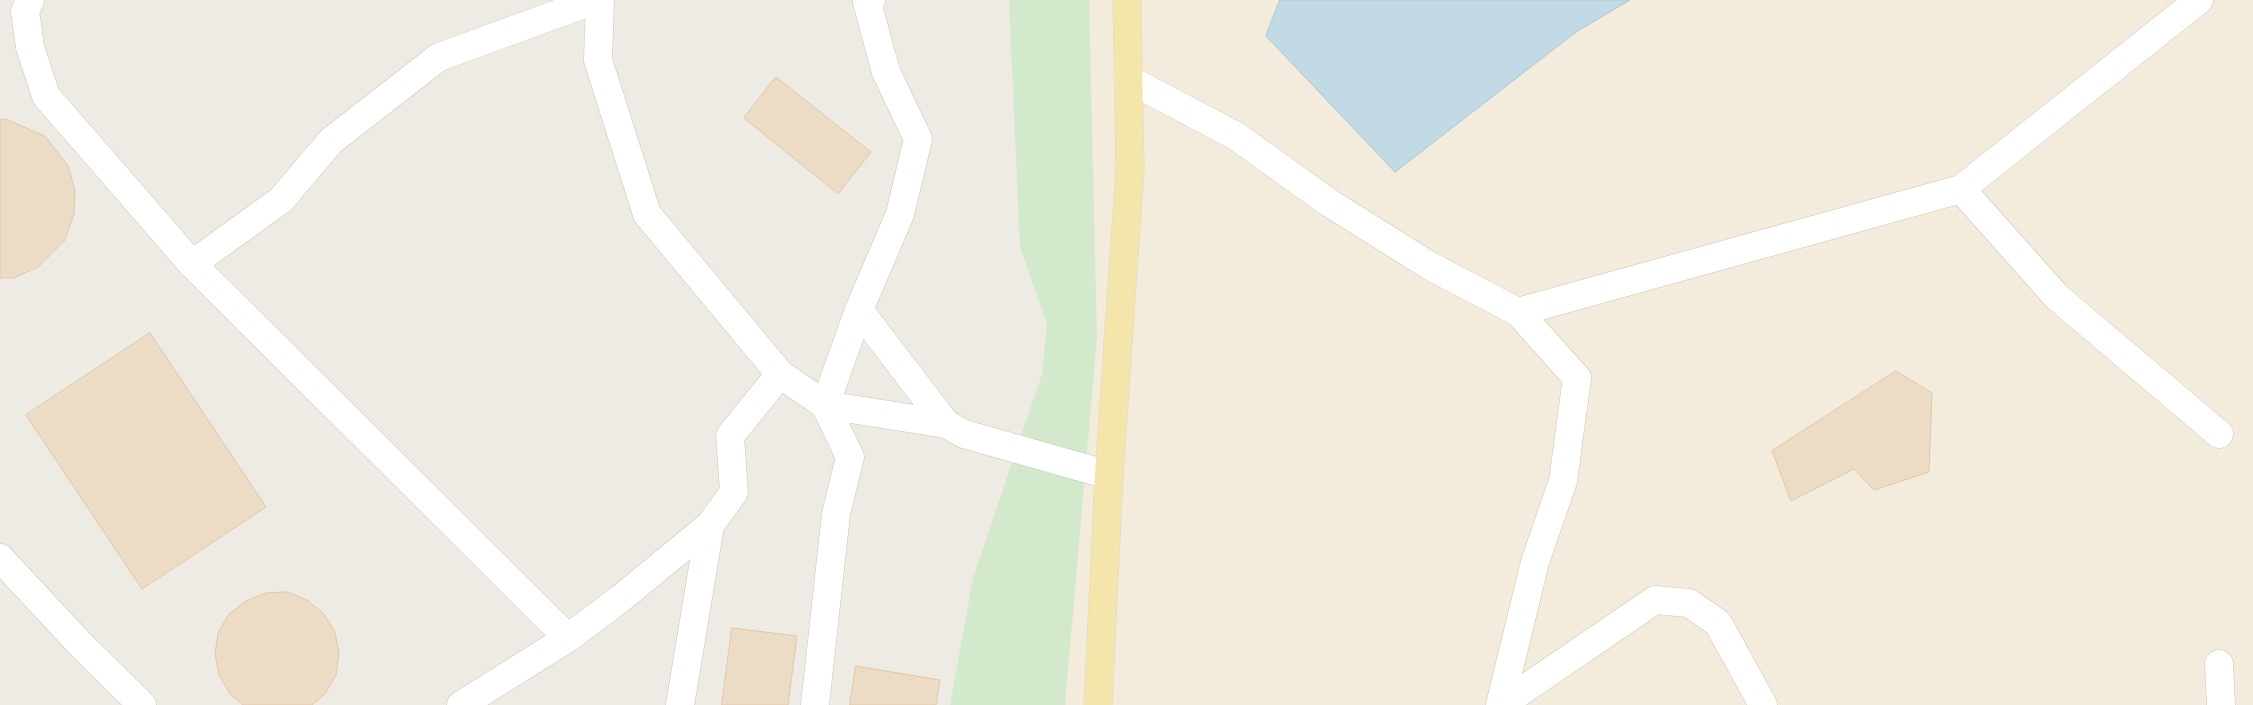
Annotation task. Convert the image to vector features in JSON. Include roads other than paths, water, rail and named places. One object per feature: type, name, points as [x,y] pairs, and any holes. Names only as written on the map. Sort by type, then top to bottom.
[{"type":"main road","points":[[1098,705],[1109,475],[1130,169],[1127,0]]},
{"type":"lane","points":[[30,0],[25,11],[30,47],[46,96],[192,264],[568,638]]},
{"type":"lane","points":[[192,264],[281,200],[330,141],[439,57],[595,0]]},
{"type":"lane","points":[[600,0],[598,60],[647,214],[780,374],[825,405],[946,424],[964,434],[1109,475]]},
{"type":"lane","points":[[815,705],[836,514],[850,457],[825,405],[859,310],[900,214],[918,139],[886,72],[868,2],[871,0]]},
{"type":"lane","points":[[1518,312],[1961,190],[2199,0]]},
{"type":"lane","points":[[1128,79],[1236,136],[1328,202],[1422,261],[1518,312],[1577,378],[1563,481],[1535,562],[1500,705]]},
{"type":"lane","points":[[1961,190],[2057,297],[2220,434]]},
{"type":"lane","points":[[859,310],[946,424]]},
{"type":"lane","points":[[461,705],[568,638],[620,599],[710,525],[734,492],[730,436],[780,374]]},
{"type":"lane","points":[[680,705],[710,525]]},
{"type":"lane","points":[[0,558],[82,646],[142,705]]},
{"type":"lane","points":[[1500,705],[1655,600],[1689,603],[1718,623],[1762,705]]},
{"type":"lane","points":[[2218,664],[2221,705]]},
{"type":"water","points":[[1280,0],[1630,0],[1576,32],[1395,172],[1266,36]]}]
